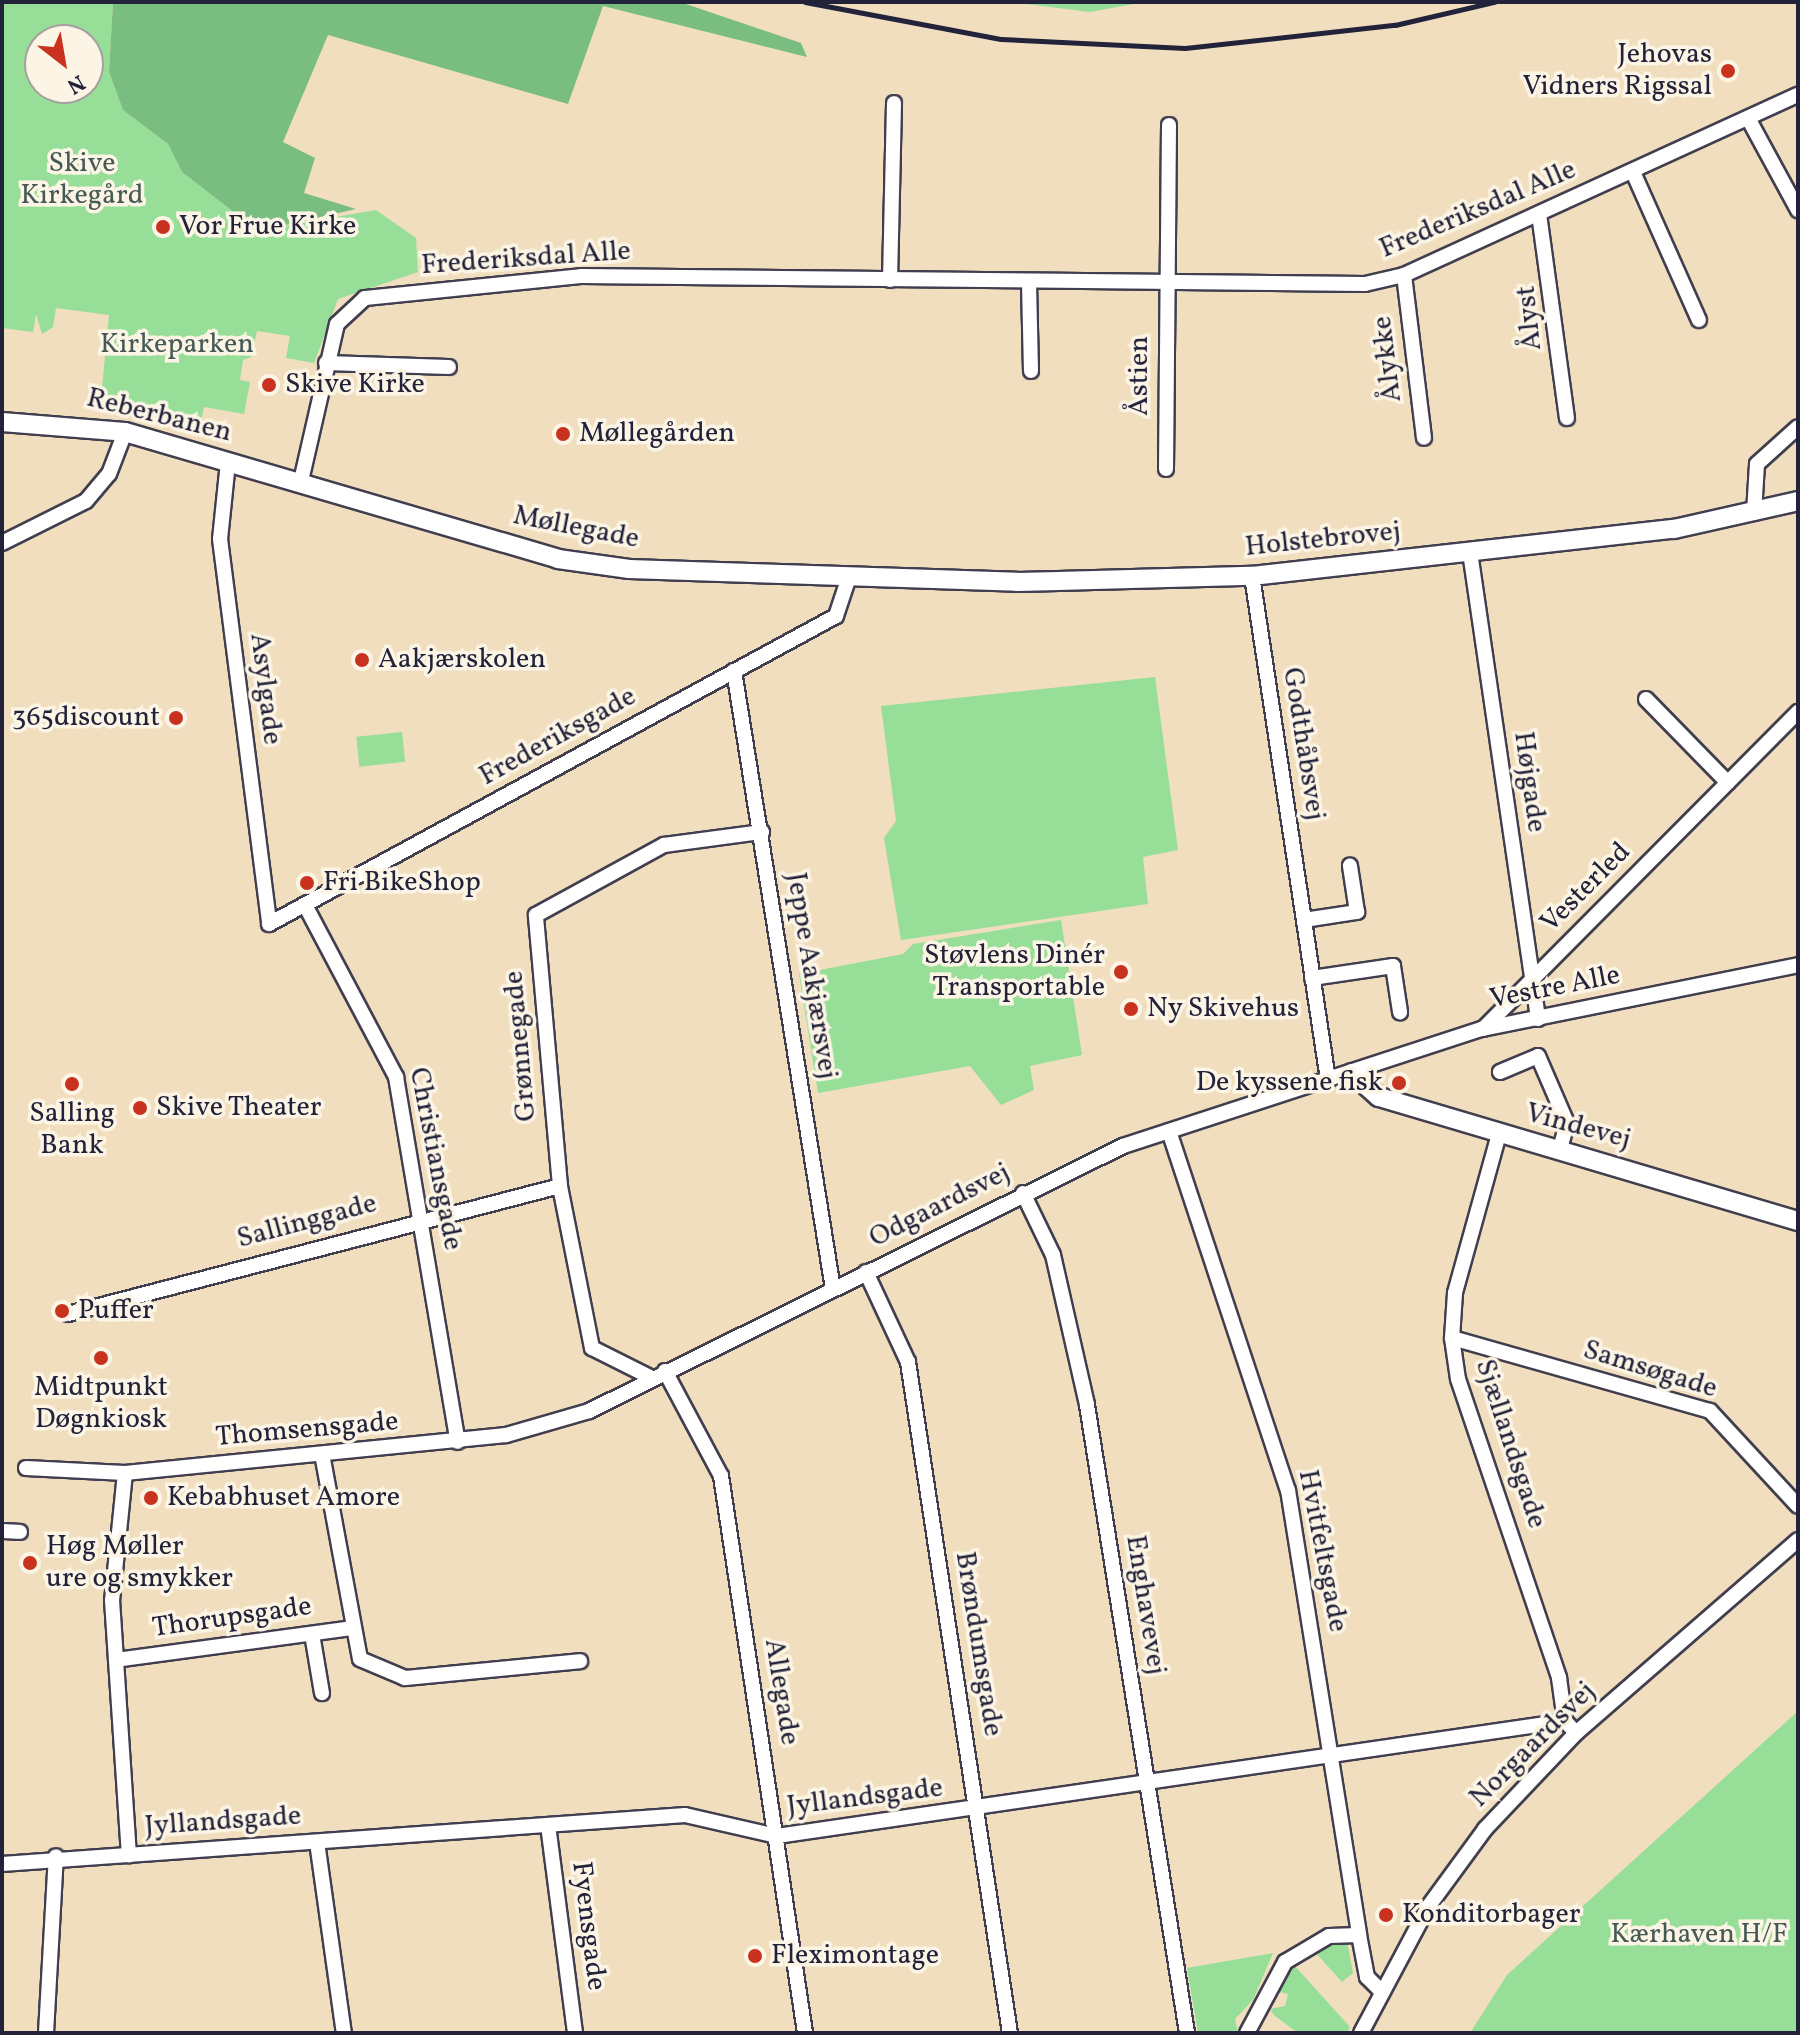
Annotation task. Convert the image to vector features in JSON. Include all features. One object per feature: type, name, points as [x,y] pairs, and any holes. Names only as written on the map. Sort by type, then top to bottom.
[{"type":"street","name":"Frederiksdal Alle","points":[[301,481],[326,363],[339,321],[365,298],[581,276],[1322,286],[1404,275],[1798,95]]},
{"type":"street","points":[[890,280],[894,103]]},
{"type":"street","points":[[1748,118],[1798,210]]},
{"type":"street","points":[[1165,283],[1169,125]]},
{"type":"street","points":[[1633,172],[1699,320]]},
{"type":"street","name":"Ålyst","points":[[1539,214],[1567,418]]},
{"type":"street","name":"Ålykke","points":[[1404,275],[1424,438]]},
{"type":"street","points":[[1029,283],[1031,371]]},
{"type":"street","name":"Åstien","points":[[1165,283],[1166,469]]},
{"type":"street","points":[[326,363],[449,367]]},
{"type":"street","name":"Reberbanen","points":[[2,422],[125,432],[301,481]]},
{"type":"street","points":[[1754,513],[1757,464],[1798,427]]},
{"type":"street","points":[[2,543],[92,496],[125,432]]},
{"type":"street","name":"Asylgade","points":[[228,462],[220,539],[269,924]]},
{"type":"street","name":"Møllegade","points":[[301,481],[571,561],[849,577]]},
{"type":"street","name":"Holstebrovej","points":[[849,577],[1252,576],[1470,552],[1754,513],[1798,501]]},
{"type":"street","name":"Højgade","points":[[1470,552],[1538,1019]]},
{"type":"street","name":"Godthåbsvej","points":[[1252,576],[1328,1080]]},
{"type":"street","name":"Frederiksgade","points":[[269,924],[836,616],[849,577]]},
{"type":"street","name":"Jeppe Aakjærsvej","points":[[734,671],[833,1289]]},
{"type":"street","points":[[1646,699],[1728,783]]},
{"type":"street","name":"Vesterled","points":[[1482,1029],[1798,712]]},
{"type":"street","name":"Grønnegade","points":[[658,1374],[592,1348],[560,1186],[536,915],[664,845],[762,832]]},
{"type":"street","points":[[1304,920],[1357,912],[1350,866]]},
{"type":"street","name":"Christiansgade","points":[[305,905],[387,1053],[421,1219],[458,1442]]},
{"type":"street","name":"Vestre Alle","points":[[1328,1080],[1482,1029],[1798,965]]},
{"type":"street","points":[[1312,978],[1393,966],[1400,1012]]},
{"type":"street","points":[[1500,1072],[1538,1056],[1567,1123],[1560,1149]]},
{"type":"street","name":"Vindevej","points":[[1352,1073],[1379,1097],[1798,1221]]},
{"type":"street","name":"Odgaardsvej","points":[[589,1411],[1023,1193],[1169,1131],[1328,1080]]},
{"type":"street","name":"Hvitfeltsgade","points":[[1169,1131],[1288,1490],[1359,1935],[1367,1977],[1380,1990]]},
{"type":"street","name":"Sjællandsgade","points":[[1499,1134],[1455,1293],[1452,1338],[1458,1379],[1559,1678],[1565,1721]]},
{"type":"street","name":"Sallinggade","points":[[68,1314],[421,1219],[560,1186]]},
{"type":"street","name":"Enghavevej","points":[[1023,1193],[1053,1255],[1087,1405],[1187,2033]]},
{"type":"street","name":"Brøndumsgade","points":[[866,1272],[908,1362],[1010,2033]]},
{"type":"street","name":"Samsøgade","points":[[1452,1338],[1710,1411],[1798,1506]]},
{"type":"street","name":"Allegade","points":[[658,1374],[721,1476],[805,2033]]},
{"type":"street","name":"Thomsensgade","points":[[26,1468],[125,1473],[458,1442],[589,1411]]},
{"type":"street","points":[[322,1454],[360,1659],[405,1678],[580,1661]]},
{"type":"street","name":"Thorupsgade","points":[[125,1473],[112,1600],[129,1855]]},
{"type":"street","points":[[2,1531],[20,1532]]},
{"type":"street","name":"Norgaardsvej","points":[[1361,2033],[1380,1990],[1485,1829],[1576,1733],[1798,1540]]},
{"type":"street","name":"Thorupsgade","points":[[116,1660],[354,1628]]},
{"type":"street","points":[[312,1634],[322,1693]]},
{"type":"street","points":[[1565,1721],[1576,1733]]},
{"type":"street","name":"Jyllandsgade","points":[[2,1864],[56,1856],[129,1855],[685,1815],[777,1836],[977,1811],[1565,1721]]},
{"type":"street","name":"Fyensgade","points":[[548,1825],[575,2033]]},
{"type":"street","points":[[317,1842],[344,2033]]},
{"type":"street","points":[[46,2033],[56,1856]]},
{"type":"street","points":[[1247,2033],[1285,1962],[1329,1936],[1359,1935]]},
{"type":"green space","points":[[2,2],[113,2],[109,72],[123,110],[168,144],[182,172],[261,233],[264,218],[273,228],[376,210],[416,238],[418,272],[338,299],[314,363],[286,358],[290,336],[257,331],[251,357],[243,360],[240,380],[250,382],[244,414],[204,407],[200,426],[130,404],[100,408],[109,315],[56,308],[53,327],[42,334],[36,314],[33,332],[2,328]]},
{"type":"green space","points":[[113,2],[680,2],[801,43],[807,57],[603,6],[568,104],[328,35],[283,142],[315,158],[304,193],[356,209],[272,228],[264,219],[261,233],[182,172],[168,144],[123,110],[109,72]]},
{"type":"green space","points":[[1009,2],[1145,2],[1090,12]]},
{"type":"green space","points":[[1155,677],[1178,850],[1143,857],[1148,904],[901,940],[884,838],[896,821],[881,706]]},
{"type":"green space","points":[[402,732],[405,762],[359,767],[356,737]]},
{"type":"green space","points":[[1061,920],[1082,1055],[1030,1066],[1034,1090],[1001,1105],[970,1066],[818,1093],[799,974],[903,954],[913,944]]},
{"type":"green space","name":"Kærhaven H/F","points":[[1798,1711],[1798,2033],[1470,2033],[1507,1975]]},
{"type":"green space","points":[[1339,1939],[1347,1941],[1353,1973],[1342,1982],[1314,1951]]},
{"type":"green space","points":[[1273,1953],[1253,2000],[1235,2019],[1238,2033],[1198,2033],[1187,1968]]},
{"type":"green space","points":[[1293,1964],[1350,2027],[1347,2033],[1298,2033],[1275,2016],[1270,2009],[1285,2006],[1288,1994],[1279,1992]]},
{"type":"railway","points":[[805,2],[1001,39],[1185,48],[1395,25],[1494,2]]},
{"type":"place","name":"Jehovas Vidners Rigssal","points":[[1728,71]]},
{"type":"place","name":"Vor Frue Kirke","points":[[163,227]]},
{"type":"place","name":"Skive Kirke","points":[[269,385]]},
{"type":"place","name":"Møllegården","points":[[563,434]]},
{"type":"place","name":"Aakjærskolen","points":[[362,660]]},
{"type":"place","name":"365discount","points":[[176,718]]},
{"type":"place","name":"Fri BikeShop","points":[[307,883]]},
{"type":"place","name":"Støvlens Dinér Transportable","points":[[1121,972]]},
{"type":"place","name":"Ny Skivehus","points":[[1131,1009]]},
{"type":"place","name":"De kyssene fisk","points":[[1399,1083]]},
{"type":"place","name":"Salling Bank","points":[[72,1084]]},
{"type":"place","name":"Skive Theater","points":[[140,1108]]},
{"type":"place","name":"Puffer","points":[[62,1311]]},
{"type":"place","name":"Midtpunkt Døgnkiosk","points":[[101,1358]]},
{"type":"place","name":"Kebabhuset Amore","points":[[151,1498]]},
{"type":"place","name":"Høg Møller ure og smykker","points":[[30,1563]]},
{"type":"place","name":"Konditorbager","points":[[1386,1915]]},
{"type":"place","name":"Fleximontage","points":[[755,1956]]},
{"type":"park label","name":"Skive Kirkegård","points":[[82,180]]},
{"type":"park label","name":"Kirkeparken","points":[[177,345]]}]
